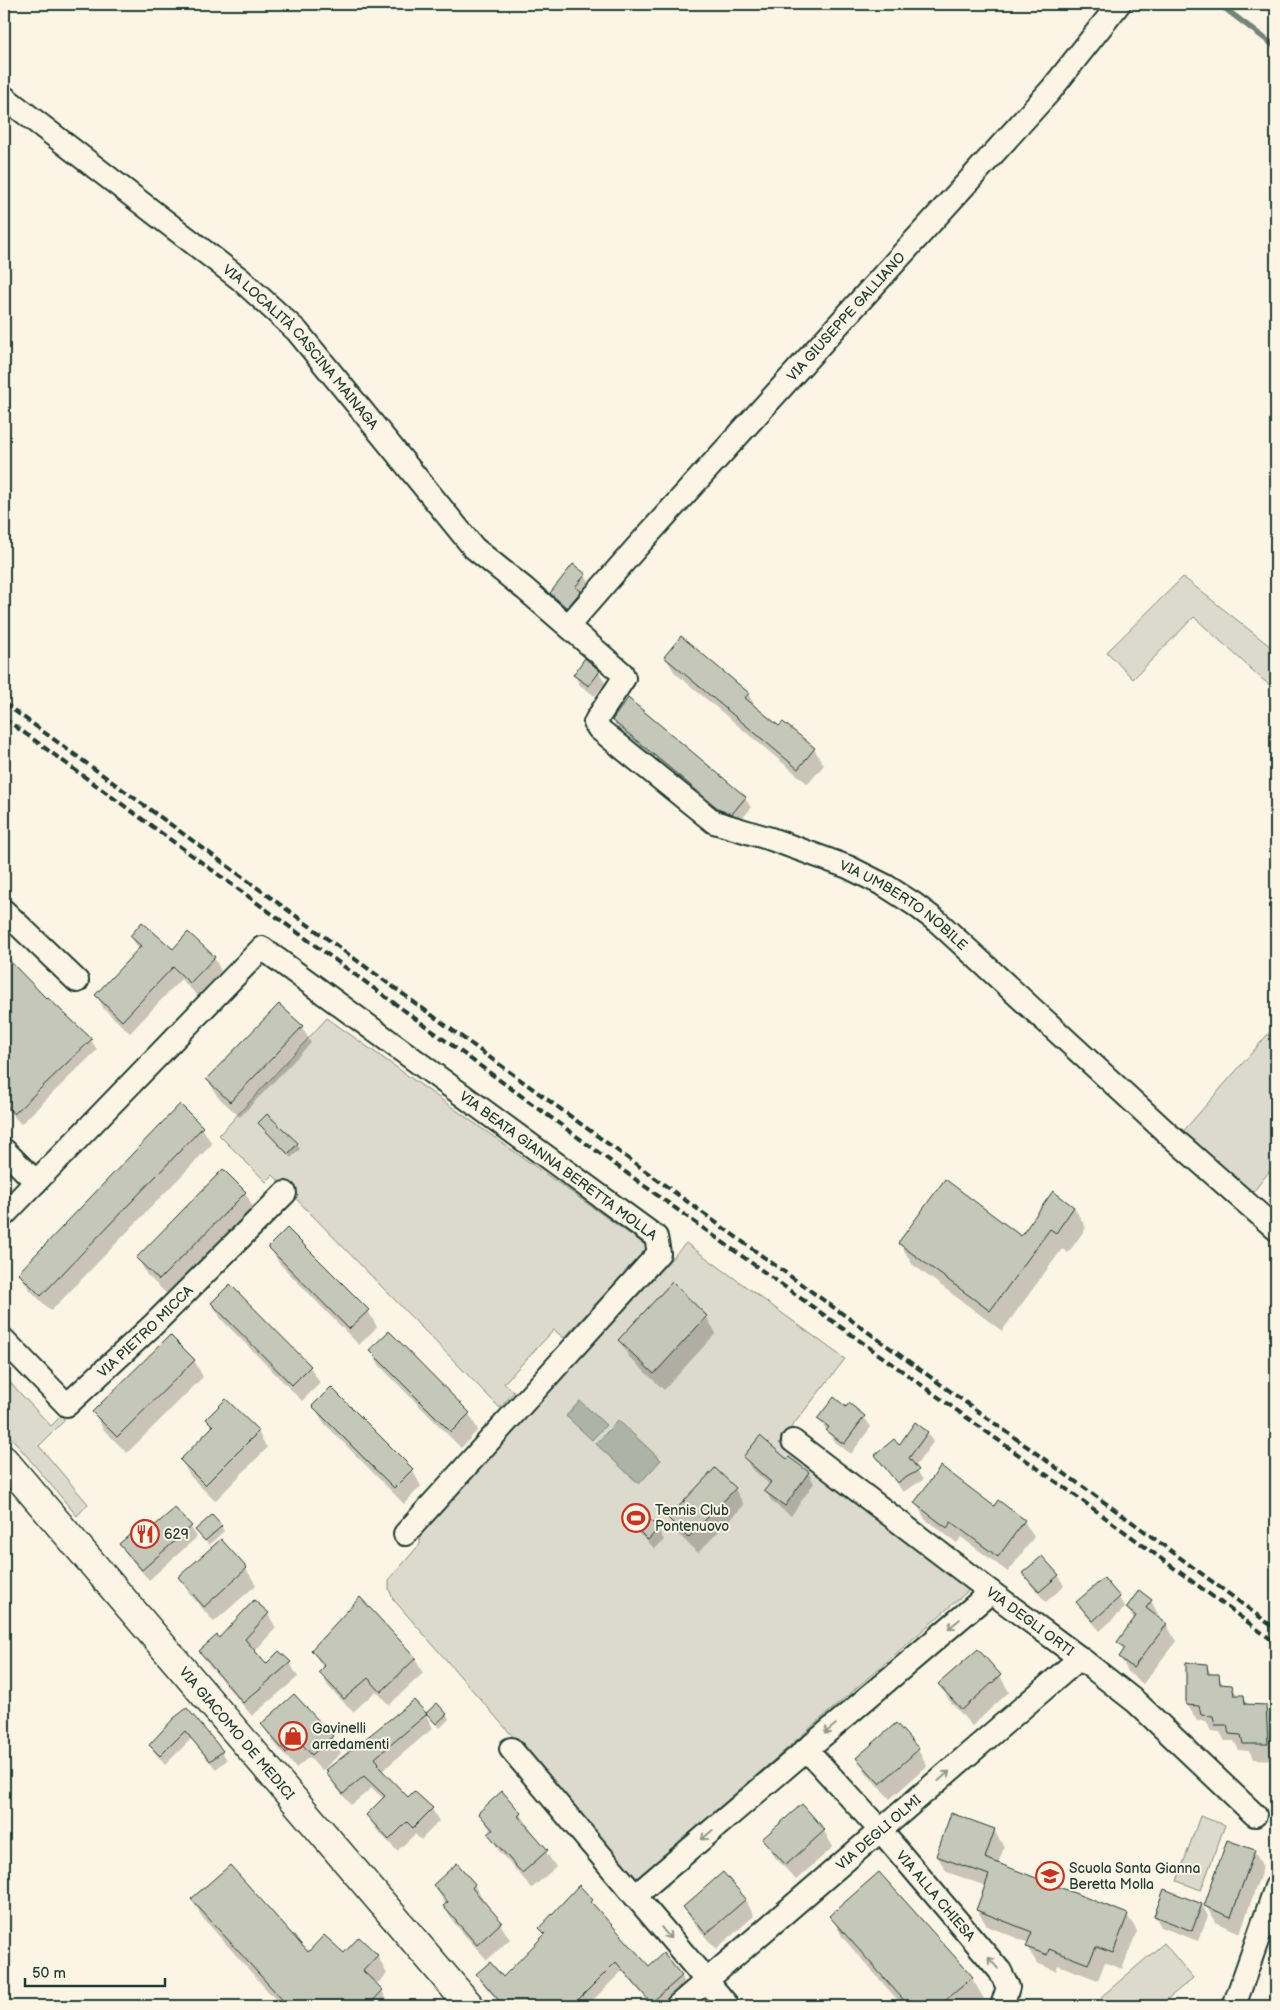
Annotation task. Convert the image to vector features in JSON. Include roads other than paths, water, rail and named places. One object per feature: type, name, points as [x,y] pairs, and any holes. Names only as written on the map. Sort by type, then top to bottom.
[{"type":"main road","name":"VIA GIACOMO DE MEDICI","points":[[4,1460],[470,2006]]},
{"type":"street","name":"VIA GIUSEPPE GALLIANO","points":[[568,626],[648,534],[1051,90],[1119,4]]},
{"type":"street","name":"VIA LOCALITÀ CASCINA MAINAGA","points":[[4,97],[240,279],[297,331],[474,548],[568,626]]},
{"type":"street","name":"VIA UMBERTO NOBILE","points":[[568,626],[622,673],[624,678],[596,719],[595,724],[599,729],[714,822],[771,839],[848,867],[886,886],[914,904],[938,922],[1166,1132],[1276,1229]]},
{"type":"street","points":[[4,911],[77,981]]},
{"type":"street","name":"VIA BEATA GIANNA BERETTA MOLLA","points":[[36,1182],[262,948],[656,1237],[660,1252],[405,1534]]},
{"type":"street","points":[[4,1150],[36,1182],[4,1215]]},
{"type":"street","name":"VIA PIETRO MICCA","points":[[4,1340],[67,1405],[160,1318],[286,1193]]},
{"type":"street","name":"VIA DEGLI ORTI","points":[[794,1441],[1136,1702],[1255,1815]]},
{"type":"street","points":[[635,1896],[991,1592]]},
{"type":"street","name":"VIA DEGLI OLMI","points":[[677,2006],[1080,1658]]},
{"type":"street","points":[[511,1749],[728,2006]]},
{"type":"street","name":"VIA ALLA CHIESA","points":[[806,1749],[881,1831],[1000,1971],[1008,1987],[1002,2006]]},
{"type":"street","points":[[1234,2006],[1276,1887]]},
{"type":"waterway","points":[[1219,4],[1276,47]]},
{"type":"railway","points":[[4,703],[740,1240],[1136,1525],[1276,1629]]},
{"type":"railway","points":[[4,718],[650,1190],[1076,1496],[1276,1643]]},
{"type":"place","name":"Tennis Club Pontenuovo","points":[[636,1518]]},
{"type":"place","name":"629","points":[[145,1534]]},
{"type":"place","name":"Gavinelli arredamenti","points":[[293,1736]]},
{"type":"place","name":"Scuola Santa Gianna Beretta Molla","points":[[1050,1876]]}]
